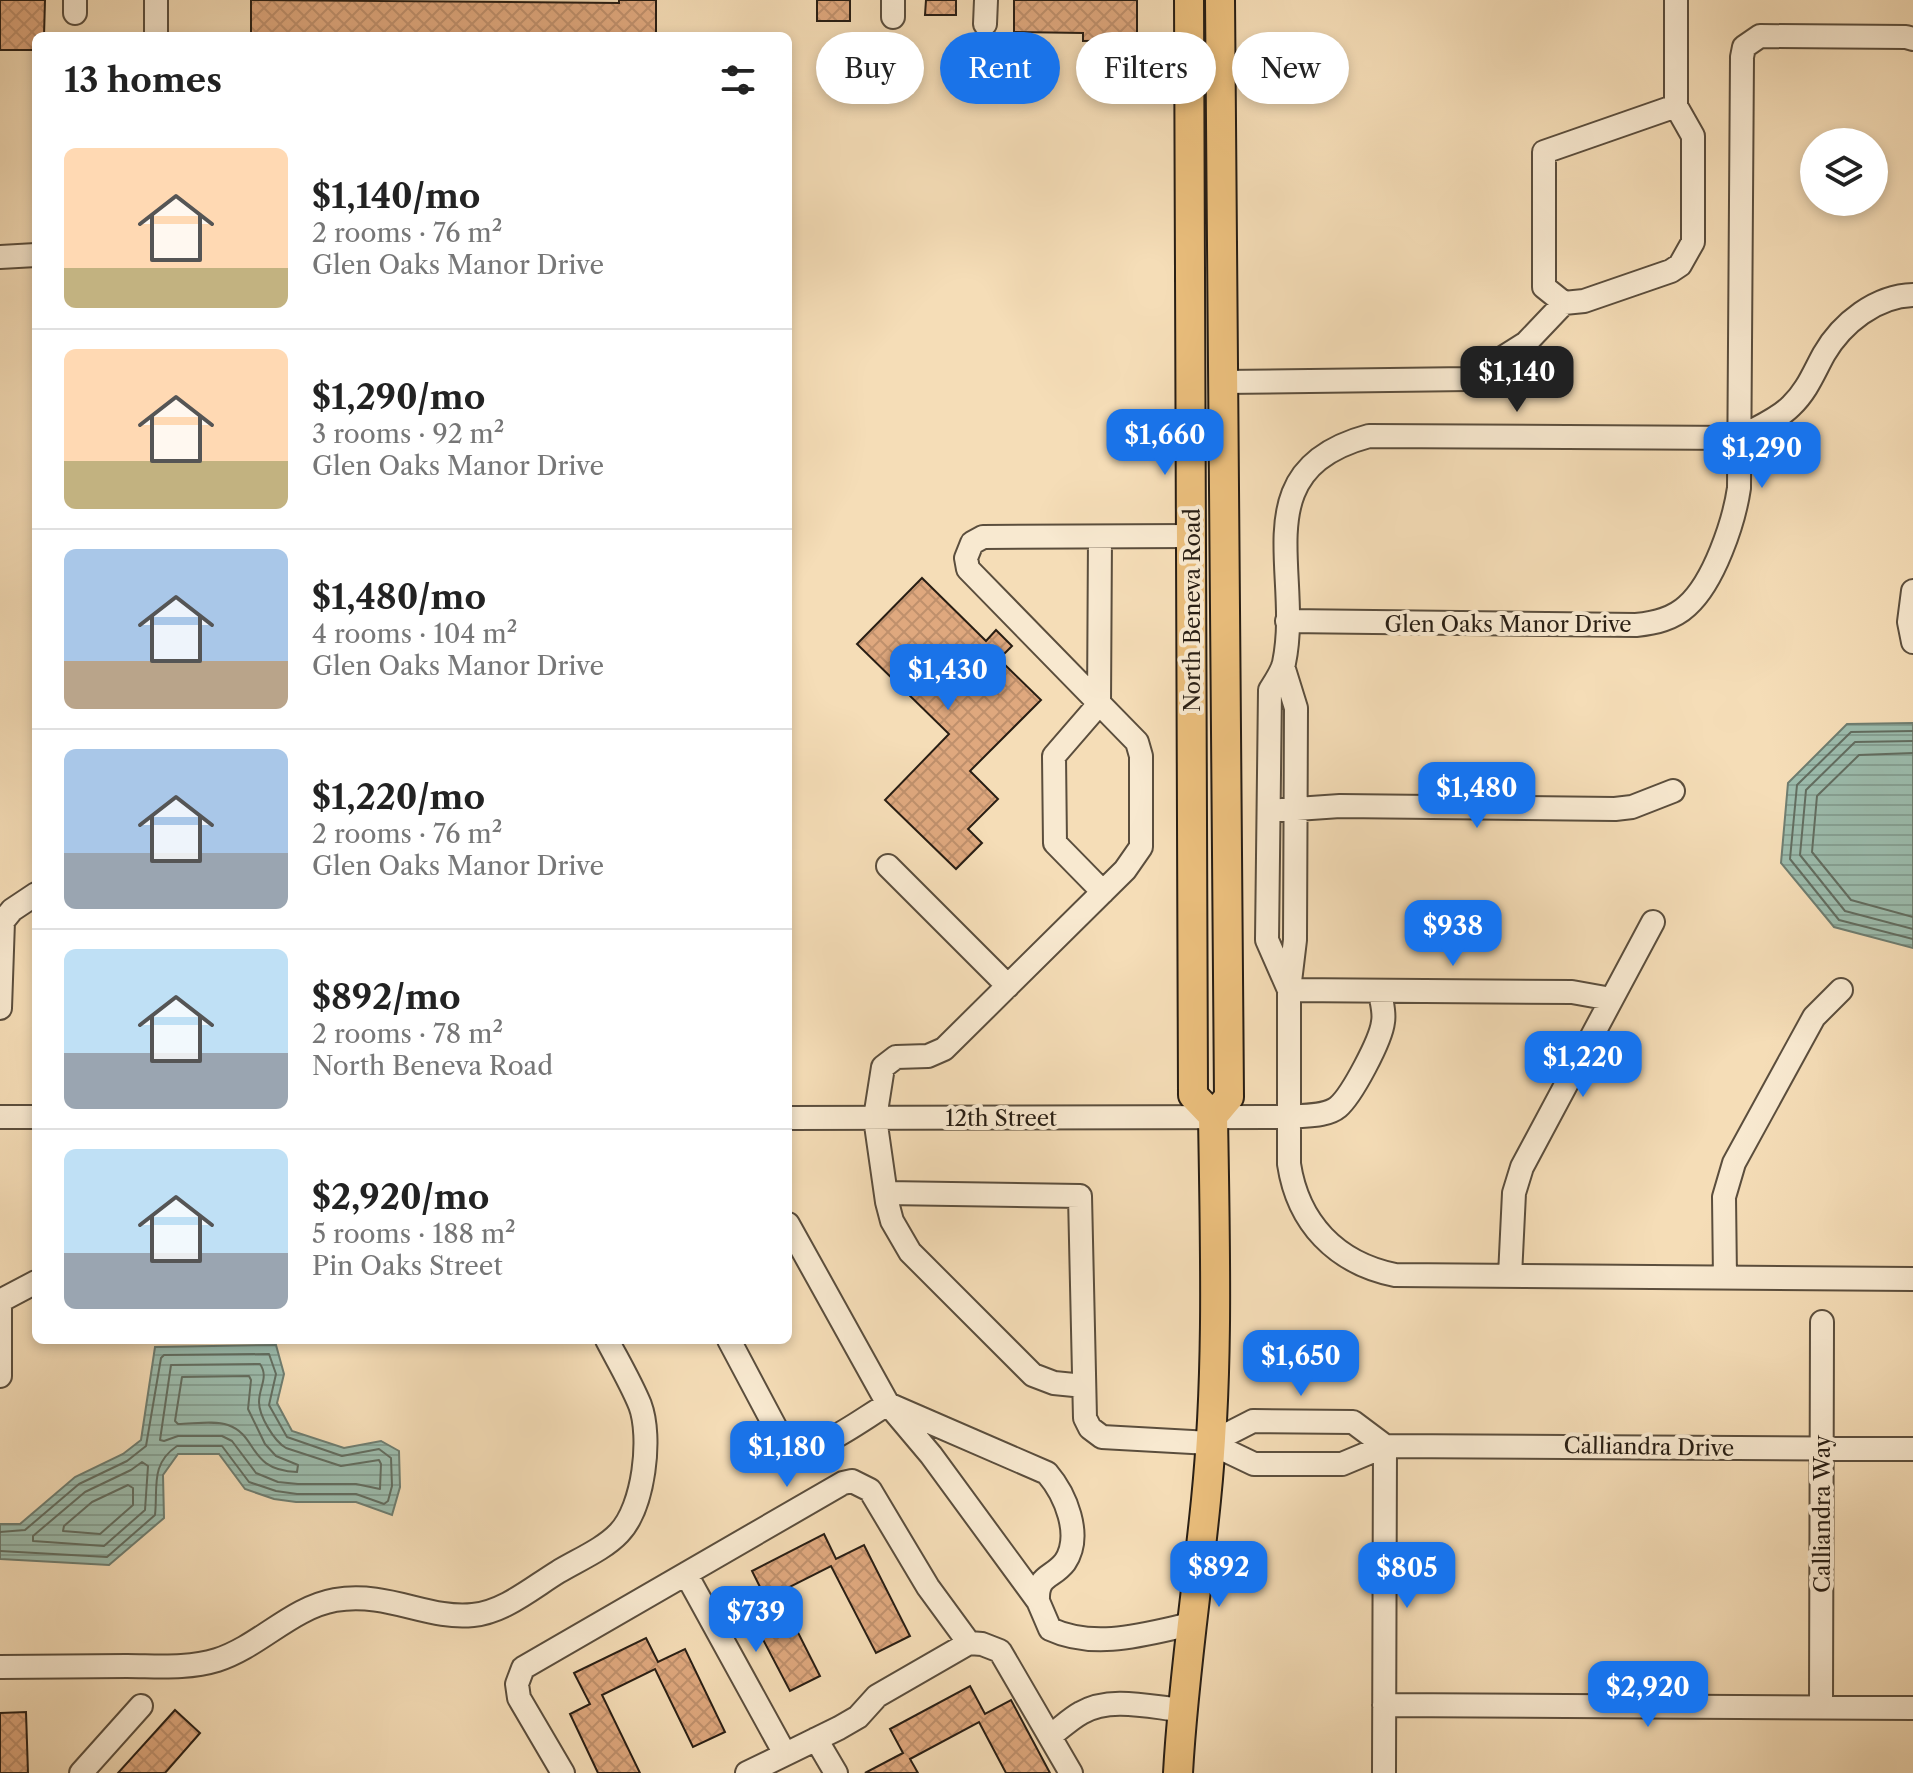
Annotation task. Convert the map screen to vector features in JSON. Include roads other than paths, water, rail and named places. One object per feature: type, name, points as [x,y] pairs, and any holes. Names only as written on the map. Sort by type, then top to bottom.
[{"type":"main road","name":"North Beneva Road","points":[[1189,0],[1193,1095],[1213,1116]]},
{"type":"main road","name":"North Beneva Road","points":[[1178,1773],[1181,1710],[1206,1498],[1216,1350],[1213,1116],[1229,1097],[1220,0]]},
{"type":"street","points":[[156,0],[156,32]]},
{"type":"street","points":[[985,24],[986,0]]},
{"type":"street","points":[[1222,382],[1469,379],[1526,343],[1564,303],[1584,301],[1671,271],[1680,265],[1693,242],[1693,136],[1676,106],[1676,0]]},
{"type":"street","name":"Glen Oaks Manor Drive","points":[[1287,621],[1636,625],[1666,619],[1688,605],[1697,595],[1726,541],[1739,488],[1744,47],[1760,36],[1913,39]]},
{"type":"street","points":[[1564,303],[1544,287],[1544,152],[1676,106]]},
{"type":"street","points":[[0,257],[32,255]]},
{"type":"street","points":[[1913,295],[1880,302],[1847,324],[1829,346],[1809,384],[1793,405],[1739,438],[1369,436],[1326,452],[1310,466],[1291,497],[1286,520],[1287,621],[1283,666],[1296,708],[1295,940],[1289,990],[1289,1164],[1298,1200],[1317,1233],[1332,1248],[1352,1261],[1378,1272],[1395,1275],[1913,1279]]},
{"type":"street","points":[[1084,1386],[1041,1380],[990,1335],[910,1252],[892,1221],[875,1118],[883,1067],[896,1057],[928,1056],[944,1049],[1125,870],[1141,847],[1141,756],[1137,742],[968,569],[966,558],[972,543],[983,537],[1191,536]]},
{"type":"street","points":[[1100,537],[1099,704],[1054,756],[1055,843],[1103,892]]},
{"type":"street","points":[[1913,591],[1909,622],[1913,642]]},
{"type":"street","points":[[1283,666],[1270,690],[1267,940],[1289,990]]},
{"type":"street","points":[[1269,810],[1340,806],[1615,809],[1632,807],[1673,791]]},
{"type":"street","points":[[888,866],[1008,986]]},
{"type":"street","points":[[0,1008],[3,921],[12,910],[32,897]]},
{"type":"street","points":[[1510,1276],[1514,1193],[1522,1167],[1653,922]]},
{"type":"street","points":[[1289,990],[1572,992],[1611,999]]},
{"type":"street","points":[[1725,1277],[1724,1197],[1734,1163],[1814,1017],[1841,990]]},
{"type":"street","points":[[1213,1116],[1289,1117],[1328,1113],[1338,1107],[1348,1095],[1380,1034],[1383,1013],[1380,991]]},
{"type":"street","name":"12th Street","points":[[792,1118],[1213,1116]]},
{"type":"street","points":[[0,1117],[32,1117]]},
{"type":"street","points":[[886,1193],[1080,1196],[1085,1418],[1090,1428],[1102,1437],[1210,1443],[1253,1421],[1353,1422],[1385,1446],[1384,1773]]},
{"type":"street","points":[[792,1231],[888,1404],[931,1455],[1038,1601],[1050,1629],[1080,1640],[1139,1636],[1191,1624]]},
{"type":"street","points":[[0,1376],[0,1302],[32,1284]]},
{"type":"street","name":"Calliandra Way","points":[[1821,1706],[1822,1322]]},
{"type":"street","points":[[0,1667],[193,1666],[241,1650],[308,1608],[337,1599],[391,1600],[453,1615],[474,1615],[505,1606],[617,1535],[633,1510],[646,1447],[644,1424],[640,1405],[609,1344]]},
{"type":"street","points":[[731,1344],[780,1436],[792,1450],[801,1452],[822,1443],[888,1404]]},
{"type":"street","points":[[888,1404],[1047,1473],[1060,1487],[1072,1535],[1070,1552],[1063,1565],[1043,1579],[1037,1589],[1038,1601]]},
{"type":"street","name":"Calliandra Drive","points":[[1210,1443],[1254,1464],[1342,1464],[1385,1446],[1913,1449]]},
{"type":"street","points":[[563,1773],[519,1698],[517,1684],[523,1668],[843,1483],[852,1481],[870,1490],[928,1587],[969,1643]]},
{"type":"street","points":[[686,1574],[785,1754]]},
{"type":"street","points":[[747,1773],[858,1717],[877,1696],[969,1643],[991,1646],[1000,1651],[1071,1773]]},
{"type":"street","points":[[1050,1736],[1080,1713],[1097,1706],[1112,1704],[1181,1710]]},
{"type":"street","points":[[1384,1705],[1913,1708]]},
{"type":"street","points":[[81,1773],[141,1706]]},
{"type":"street","points":[[816,1739],[836,1773]]},
{"type":"water","points":[[1913,723],[1913,948],[1834,927],[1781,863],[1788,783],[1847,724]]},
{"type":"water","points":[[276,1345],[284,1374],[277,1403],[292,1431],[344,1448],[381,1441],[399,1451],[400,1487],[392,1515],[356,1502],[274,1499],[245,1489],[219,1454],[178,1454],[163,1475],[164,1518],[109,1565],[0,1559],[0,1524],[20,1524],[75,1477],[123,1454],[141,1440],[155,1347]]}]
